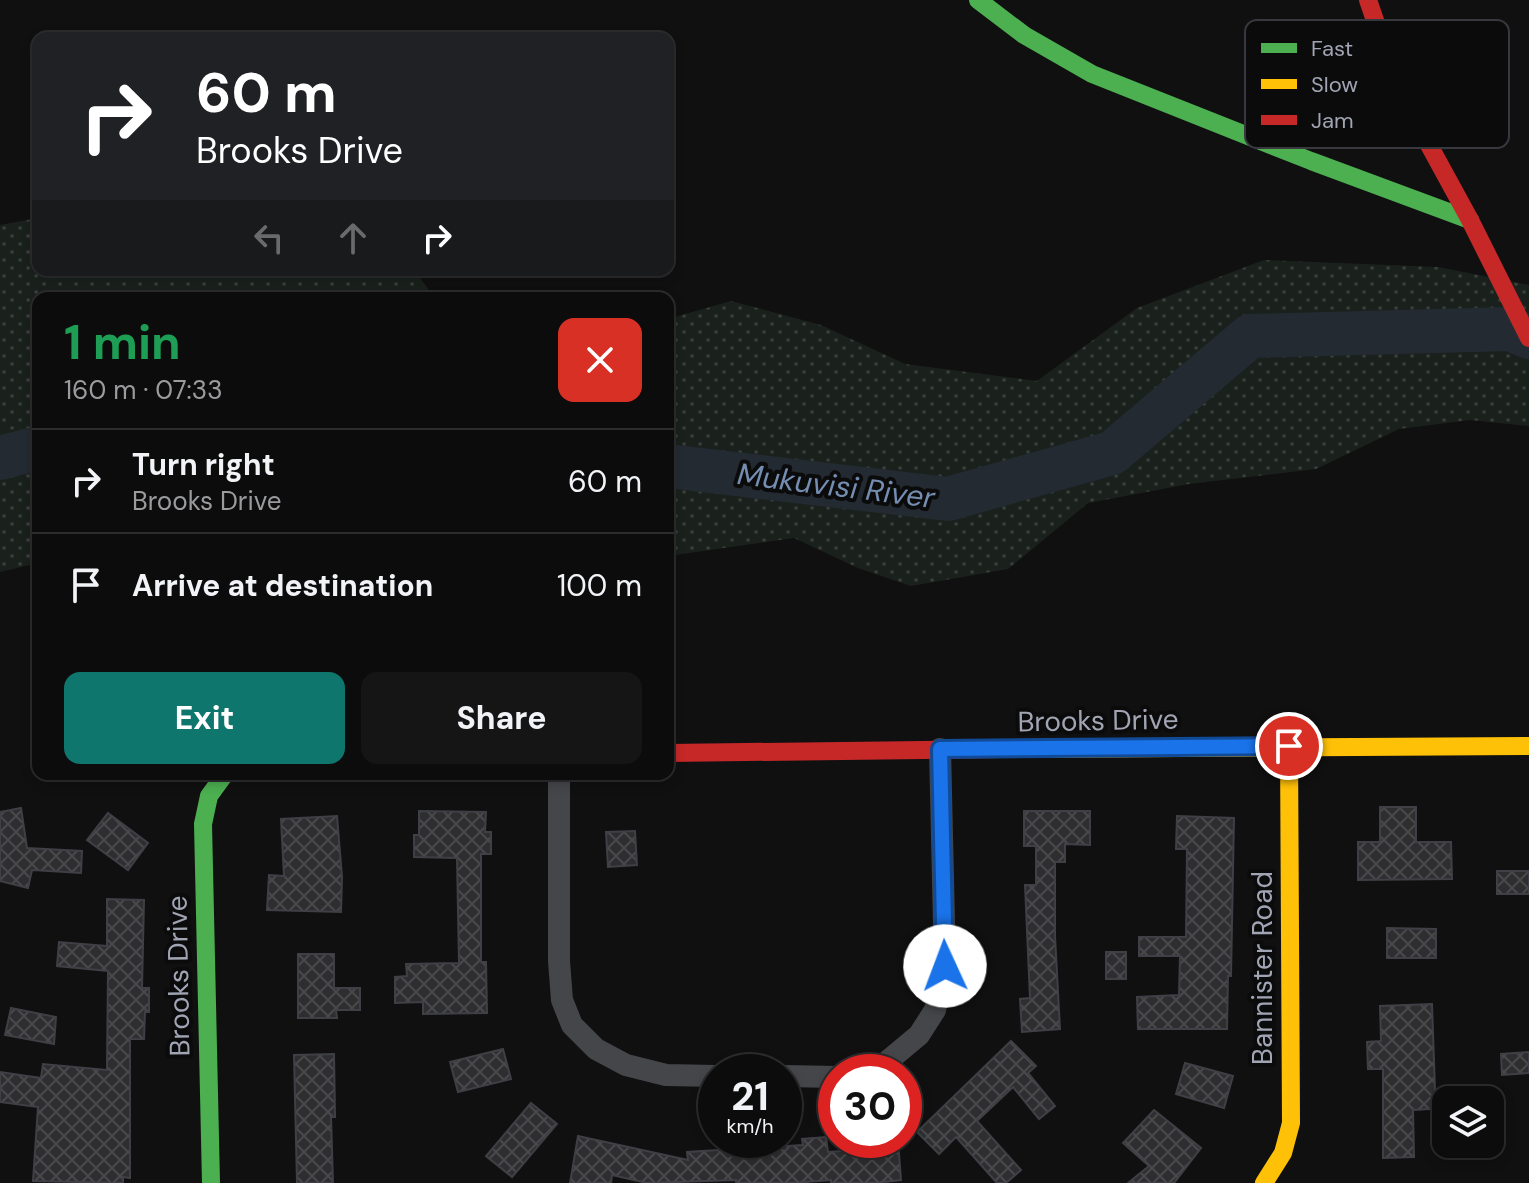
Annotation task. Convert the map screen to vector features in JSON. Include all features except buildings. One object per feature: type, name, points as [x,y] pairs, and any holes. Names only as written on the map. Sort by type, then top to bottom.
[{"type":"street","points":[[978,0],[1024,35],[1092,74],[1245,135]]},
{"type":"street","points":[[1368,0],[1375,20]]},
{"type":"street","points":[[1278,148],[1470,220]]},
{"type":"street","points":[[1431,148],[1529,338]]},
{"type":"street","name":"Bannister Road","points":[[1264,1183],[1283,1153],[1291,1123],[1289,746]]},
{"type":"street","name":"Brooks Drive","points":[[674,753],[1529,746]]},
{"type":"street","points":[[896,1054],[919,1035],[935,1010],[945,966],[940,749]]},
{"type":"street","name":"Brooks Drive","points":[[211,1183],[203,824],[209,796],[221,780]]},
{"type":"street","points":[[559,780],[559,961],[562,1000],[572,1025],[596,1049],[626,1065],[666,1075],[698,1076]]},
{"type":"shaded area","points":[[32,219],[32,276],[418,276],[430,292],[32,292],[32,564],[0,572],[0,225]]},
{"type":"shaded area","points":[[1264,260],[1438,267],[1529,285],[1529,426],[1470,420],[1399,429],[1316,469],[1189,484],[1088,503],[1008,569],[911,586],[858,568],[794,538],[674,555],[674,317],[731,301],[821,325],[905,364],[1037,381],[1137,308]]},
{"type":"waterway","name":"Mukuvisi River","points":[[674,467],[948,499],[1112,453],[1250,336],[1510,329],[1529,337]]},
{"type":"waterway","name":"Mukuvisi River","points":[[0,458],[32,450]]},
{"type":"traffic: fast","points":[[978,0],[1024,35],[1092,74],[1245,135]]},
{"type":"traffic: fast","points":[[1278,148],[1470,220]]},
{"type":"traffic: fast","points":[[211,1183],[203,824],[209,796],[221,780]]},
{"type":"traffic: slow","points":[[1264,1183],[1283,1153],[1291,1123],[1289,746]]},
{"type":"traffic: slow","points":[[1004,749],[1529,746]]},
{"type":"traffic: jam","points":[[1368,0],[1375,20]]},
{"type":"traffic: jam","points":[[1431,148],[1529,338]]},
{"type":"traffic: jam","points":[[674,753],[1004,749]]},
{"type":"route","points":[[945,966],[940,749],[1289,746]]}]
